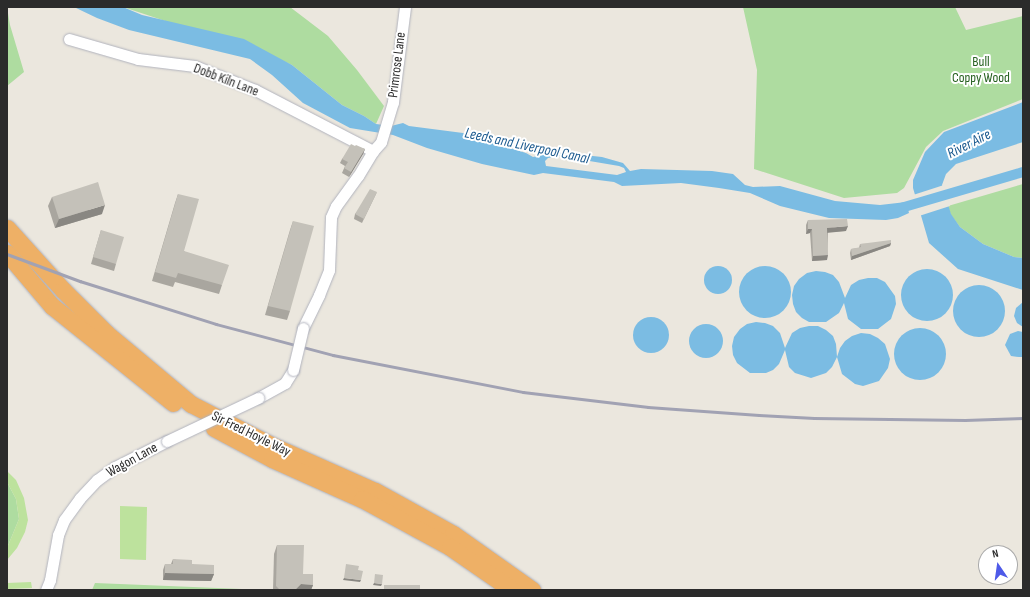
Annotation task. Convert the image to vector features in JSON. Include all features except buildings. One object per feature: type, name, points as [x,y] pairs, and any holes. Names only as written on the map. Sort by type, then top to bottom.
[{"type":"highway","name":"Sir Fred Hoyle Way","points":[[7,228],[63,290],[106,333],[191,404],[271,445],[374,491],[401,505],[453,534],[532,590]]},
{"type":"highway","name":"Sir Fred Hoyle Way","points":[[7,253],[52,306],[95,342],[188,414],[272,459],[362,499],[450,547],[512,590]]},
{"type":"street","name":"Primrose Lane","points":[[373,151],[381,142],[386,121],[393,102],[405,7]]},
{"type":"street","name":"Dobb Kiln Lane","points":[[69,38],[138,59],[195,66],[255,90],[373,151]]},
{"type":"street","name":"Wagon Lane","points":[[46,590],[58,535],[64,520],[80,498],[97,480],[115,467],[258,398],[285,383],[293,370],[303,328],[320,295],[329,270],[331,217],[336,206],[373,151]]},
{"type":"green space","points":[[7,7],[10,25],[24,72],[7,86]]},
{"type":"green space","points":[[123,7],[290,7],[328,36],[357,70],[384,106],[376,124],[342,105],[292,65],[277,58]]},
{"type":"green space","name":"Bull Coppy Wood","points":[[743,7],[955,7],[966,30],[1023,16],[1023,99],[943,131],[926,147],[904,188],[897,193],[844,198],[754,169],[757,70]]},
{"type":"green space","points":[[1023,184],[1023,258],[1014,257],[983,244],[960,227],[951,215],[948,206]]},
{"type":"green space","points":[[7,471],[16,480],[24,498],[28,520],[25,532],[17,548],[7,560],[7,548],[19,519],[16,499],[7,482]]},
{"type":"green space","points":[[7,482],[16,499],[19,519],[7,548]]},
{"type":"green space","points":[[120,506],[147,507],[146,560],[120,559]]},
{"type":"green space","points":[[31,582],[32,588],[7,589],[7,583]]},
{"type":"green space","points":[[95,583],[242,589],[243,590],[92,590]]},
{"type":"water","points":[[74,7],[123,7],[142,15],[244,39],[292,65],[342,105],[376,124],[391,126],[403,123],[409,126],[463,133],[526,153],[533,157],[556,152],[602,157],[623,163],[630,171],[641,169],[712,171],[733,174],[745,185],[753,187],[780,186],[835,201],[880,205],[906,202],[909,213],[898,218],[886,220],[829,218],[780,206],[750,193],[719,188],[681,183],[622,186],[614,182],[543,173],[534,175],[482,164],[427,148],[393,135],[350,128],[303,103],[272,75],[250,59],[129,30],[97,18]],"holes":[[[560,156],[624,168],[626,172],[617,175],[546,166],[545,161],[548,158]]]},
{"type":"water","name":"River Aire","points":[[1023,102],[1023,142],[956,164],[946,174],[942,185],[951,214],[960,227],[983,244],[1014,257],[1023,258],[1023,290],[958,269],[929,243],[913,188],[913,180],[925,152],[944,132]]},
{"type":"water","points":[[718,266],[724,267],[728,270],[731,274],[731,286],[728,290],[724,293],[718,294],[712,293],[708,290],[705,286],[704,280],[705,274],[708,270],[712,267]]},
{"type":"water","points":[[760,266],[770,266],[779,270],[787,278],[791,287],[791,297],[787,306],[779,314],[770,318],[760,318],[751,314],[743,306],[739,297],[739,287],[743,278],[751,270]]},
{"type":"water","points":[[922,269],[932,269],[941,273],[949,281],[953,290],[953,300],[949,309],[941,317],[932,321],[922,321],[913,317],[905,309],[901,300],[901,290],[905,281],[913,273]]},
{"type":"water","points":[[816,271],[833,275],[839,282],[845,298],[851,285],[859,280],[877,278],[885,282],[895,296],[896,304],[891,319],[878,329],[861,329],[848,319],[844,303],[839,313],[826,322],[809,322],[802,318],[796,312],[793,304],[792,295],[794,286],[799,279],[807,273]]},
{"type":"water","points":[[974,285],[984,285],[993,289],[1001,297],[1005,306],[1005,316],[1001,325],[993,333],[984,337],[974,337],[965,333],[957,325],[953,316],[953,306],[957,297],[965,289]]},
{"type":"water","points":[[1023,302],[1023,327],[1017,323],[1014,316],[1016,308]]},
{"type":"water","points":[[651,317],[661,320],[666,325],[669,335],[666,345],[661,350],[651,353],[641,350],[636,345],[633,335],[636,325],[641,320]]},
{"type":"water","points":[[756,322],[773,326],[780,333],[785,348],[792,333],[800,328],[818,326],[826,330],[833,336],[836,344],[837,357],[832,367],[826,373],[811,378],[795,373],[789,367],[785,350],[779,364],[773,370],[766,373],[750,373],[737,363],[733,355],[732,346],[734,337],[740,329],[747,324]]},
{"type":"water","points":[[709,324],[716,326],[721,331],[723,341],[721,351],[716,356],[703,358],[696,356],[691,351],[689,338],[691,331],[696,326]]},
{"type":"water","points":[[915,328],[925,328],[934,332],[942,340],[946,349],[946,359],[942,368],[934,376],[925,380],[915,380],[906,376],[898,368],[894,359],[894,349],[898,340],[906,332]]},
{"type":"water","points":[[1018,331],[1023,332],[1023,357],[1011,356],[1005,345],[1010,334]]},
{"type":"water","points":[[861,333],[870,334],[885,344],[890,359],[888,368],[879,381],[863,386],[855,384],[842,374],[837,357],[840,348],[845,341],[852,336]]},
{"type":"pier","points":[[944,185],[950,206],[919,216],[913,195]]},
{"type":"waterway","name":"Leeds and Liverpool Canal","points":[[894,210],[1023,172]]},
{"type":"railway","points":[[7,254],[80,281],[216,324],[333,355],[523,392],[648,407],[814,418],[965,420],[1023,418]]}]
